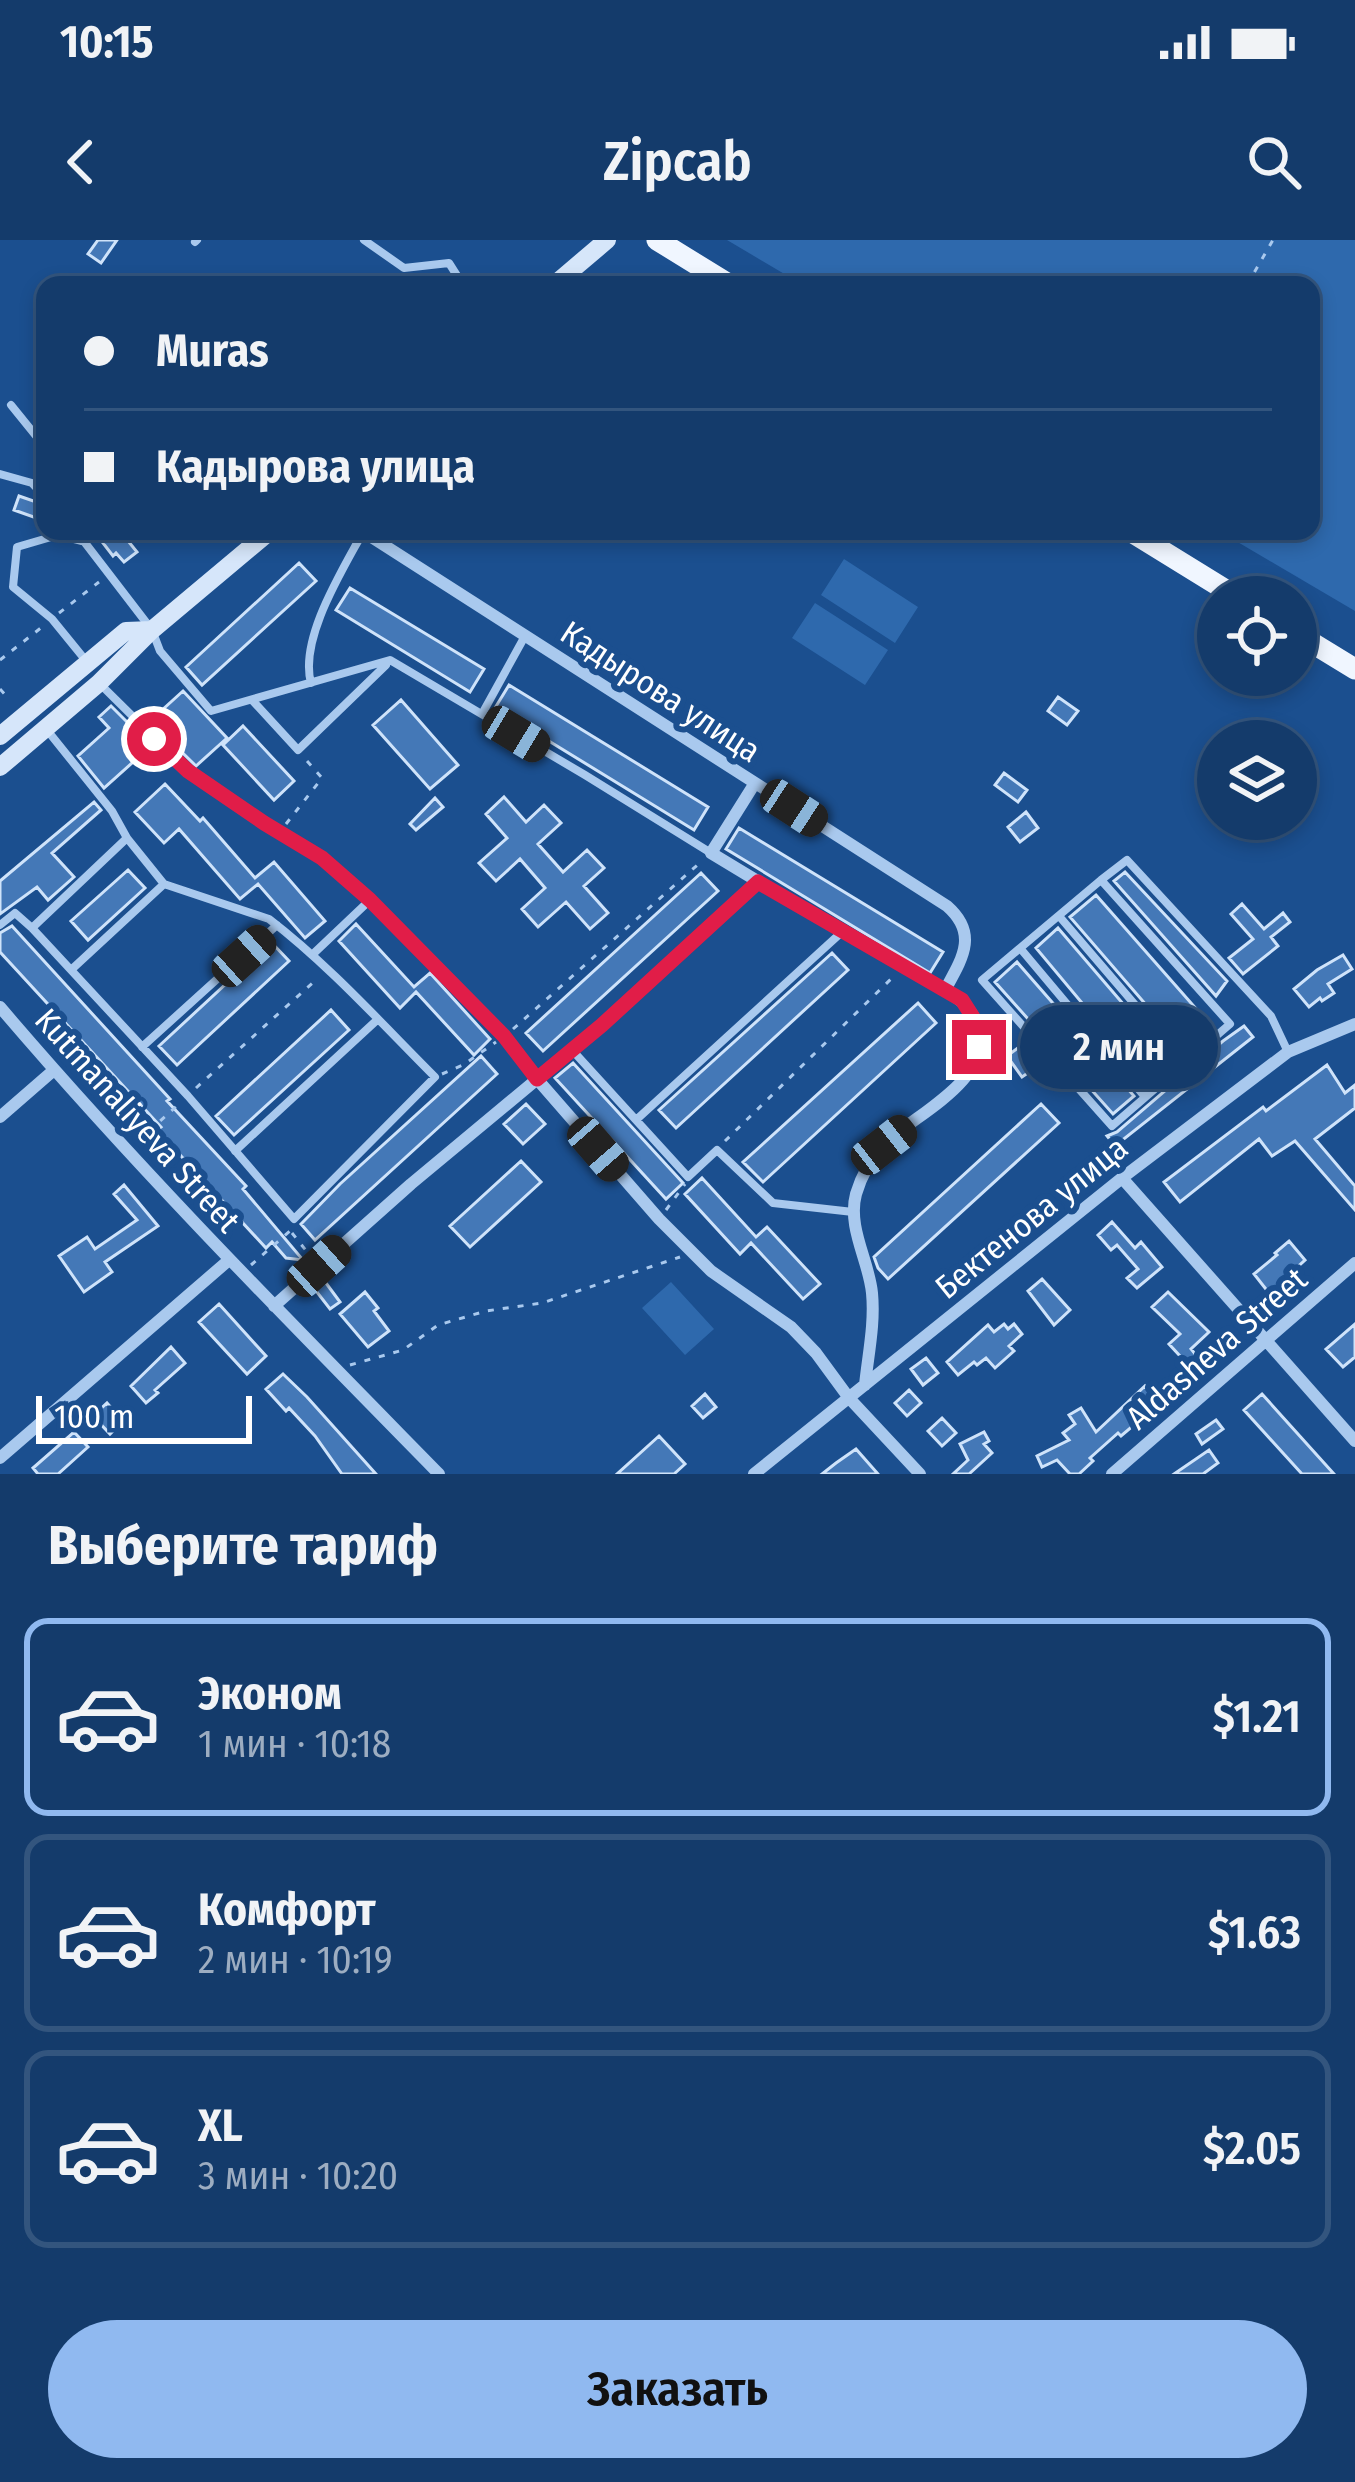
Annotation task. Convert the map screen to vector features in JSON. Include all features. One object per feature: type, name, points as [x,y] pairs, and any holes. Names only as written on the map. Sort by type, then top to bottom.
[{"type":"main road","points":[[565,276],[607,240]]},
{"type":"main road","points":[[657,240],[715,276]]},
{"type":"main road","points":[[0,767],[259,540]]},
{"type":"main road","points":[[1145,540],[1204,576]]},
{"type":"main road","points":[[0,736],[125,632],[152,630]]},
{"type":"main road","points":[[1317,646],[1355,669]]},
{"type":"street","name":"Кадырова улица","points":[[377,540],[956,914],[964,932],[965,954],[945,990]]},
{"type":"street","points":[[274,1306],[758,882],[711,853],[755,783]]},
{"type":"street","points":[[865,1385],[872,1286],[854,1212],[862,1179],[884,1145],[958,1086],[973,1065],[979,1047],[976,1022],[962,1000],[945,990]]},
{"type":"street","name":"Kutmanaliyeva Street","points":[[0,1007],[241,1274],[439,1474]]},
{"type":"street","name":"Бектенова улица","points":[[754,1474],[1122,1178],[1288,1052],[1355,1024]]},
{"type":"street","points":[[0,1117],[54,1070]]},
{"type":"street","points":[[537,1079],[658,1219],[711,1270],[791,1328],[920,1474]]},
{"type":"street","points":[[1122,1178],[1355,1442]]},
{"type":"street","points":[[0,1458],[229,1260]]},
{"type":"street","name":"Aldasheva Street","points":[[1112,1474],[1355,1263]]},
{"type":"lane","points":[[364,240],[404,268],[448,263],[457,276]]},
{"type":"lane","points":[[11,405],[36,436]]},
{"type":"lane","points":[[0,474],[36,487]]},
{"type":"lane","points":[[41,540],[17,547],[13,587],[52,620],[88,663]]},
{"type":"lane","points":[[79,540],[88,544]]},
{"type":"lane","points":[[84,540],[152,630],[160,651],[211,711],[391,660],[711,853]]},
{"type":"lane","points":[[88,544],[89,540]]},
{"type":"lane","points":[[311,683],[308,670],[320,613],[358,540]]},
{"type":"lane","points":[[482,714],[525,636]]},
{"type":"lane","points":[[252,700],[298,750],[391,660]]},
{"type":"lane","points":[[98,682],[188,771],[322,858],[370,900],[504,1036],[537,1079]]},
{"type":"lane","points":[[0,925],[15,913],[32,928],[294,1219],[435,1077],[312,955],[268,919],[164,884],[46,729]]},
{"type":"lane","points":[[32,928],[127,838]]},
{"type":"lane","points":[[1101,880],[1230,1024],[1112,1126],[982,980],[1101,880],[1126,860],[1271,1016],[1288,1052]]},
{"type":"lane","points":[[758,882],[945,990]]},
{"type":"lane","points":[[71,970],[164,884]]},
{"type":"lane","points":[[312,955],[370,900]]},
{"type":"lane","points":[[1059,916],[1185,1063]]},
{"type":"lane","points":[[142,1047],[277,926]]},
{"type":"lane","points":[[636,1120],[843,931]]},
{"type":"lane","points":[[1020,948],[1145,1097]]},
{"type":"lane","points":[[236,1151],[377,1020]]},
{"type":"lane","points":[[572,1049],[688,1178],[717,1150],[773,1203],[854,1212]]},
{"type":"path","points":[[1252,276],[1274,240]]},
{"type":"path","points":[[52,620],[110,573]]},
{"type":"path","points":[[0,661],[40,629]]},
{"type":"path","points":[[0,688],[9,699]]},
{"type":"path","points":[[280,832],[322,778],[298,750]]},
{"type":"path","points":[[435,1077],[463,1065],[504,1036],[711,853]]},
{"type":"path","points":[[717,1150],[904,967]]},
{"type":"path","points":[[128,1150],[327,970]]},
{"type":"path","points":[[658,1219],[688,1178]]},
{"type":"path","points":[[241,1274],[290,1231],[319,1266]]},
{"type":"path","points":[[336,1369],[403,1350],[438,1324],[542,1303],[693,1252]]},
{"type":"shaded area","points":[[727,240],[1355,240],[1355,611],[1317,589],[1317,576],[1296,576],[1234,540],[1320,540],[1320,276],[788,276]]},
{"type":"shaded area","points":[[844,559],[918,607],[895,643],[821,595]]},
{"type":"shaded area","points":[[815,603],[888,650],[865,685],[792,638]]},
{"type":"shaded area","points":[[671,1282],[714,1329],[685,1355],[642,1308]]},
{"type":"building","points":[[98,240],[117,240],[101,263],[88,254]]},
{"type":"building","points":[[19,496],[36,502],[36,518],[14,510]]},
{"type":"building","points":[[127,540],[137,552],[124,562],[103,543]]},
{"type":"building","points":[[299,563],[316,581],[202,685],[186,667]]},
{"type":"building","points":[[350,588],[484,669],[470,692],[336,610]]},
{"type":"building","points":[[509,685],[708,807],[694,830],[495,708]]},
{"type":"building","points":[[183,691],[227,738],[196,766],[150,721]]},
{"type":"building","points":[[1058,697],[1078,711],[1067,725],[1048,711]]},
{"type":"building","points":[[401,700],[458,765],[430,789],[373,725]]},
{"type":"building","points":[[111,706],[151,746],[104,788],[78,756],[109,728],[99,717]]},
{"type":"building","points":[[243,726],[294,781],[274,800],[223,745]]},
{"type":"building","points":[[1004,773],[1027,790],[1018,802],[995,785]]},
{"type":"building","points":[[165,784],[200,821],[203,818],[255,878],[274,862],[325,921],[305,938],[258,884],[240,899],[179,829],[164,843],[135,812]]},
{"type":"building","points":[[504,797],[526,822],[544,805],[561,823],[538,844],[563,872],[587,850],[604,868],[584,886],[608,913],[590,929],[566,902],[538,927],[522,909],[545,888],[520,859],[496,881],[479,863],[507,838],[486,814]]},
{"type":"building","points":[[435,798],[443,807],[416,830],[410,824]]},
{"type":"building","points":[[94,802],[101,810],[52,853],[74,877],[48,900],[37,887],[0,914],[0,881]]},
{"type":"building","points":[[1026,812],[1038,828],[1020,842],[1008,827]]},
{"type":"building","points":[[739,828],[943,952],[930,973],[726,849]]},
{"type":"building","points":[[128,870],[145,888],[88,940],[71,921]]},
{"type":"building","points":[[1125,872],[1227,981],[1216,996],[1114,881]]},
{"type":"building","points":[[701,873],[718,891],[543,1051],[526,1033]]},
{"type":"building","points":[[1096,895],[1213,1028],[1186,1051],[1070,917]]},
{"type":"building","points":[[1242,904],[1264,929],[1283,913],[1290,922],[1271,937],[1278,946],[1243,974],[1229,958],[1253,939],[1231,914]]},
{"type":"building","points":[[356,924],[414,987],[430,973],[490,1039],[474,1055],[416,992],[400,1008],[339,941]]},
{"type":"building","points":[[12,926],[246,1186],[243,1189],[303,1260],[286,1258],[272,1242],[266,1248],[0,952],[0,933]]},
{"type":"building","points":[[1058,928],[1173,1062],[1149,1083],[1036,948]]},
{"type":"building","points":[[271,942],[289,961],[177,1065],[159,1046]]},
{"type":"building","points":[[832,953],[848,970],[676,1128],[659,1110]]},
{"type":"building","points":[[1343,955],[1352,969],[1328,984],[1334,993],[1309,1007],[1294,989]]},
{"type":"building","points":[[1017,962],[1134,1096],[1113,1114],[995,982]]},
{"type":"building","points":[[918,1003],[936,1023],[763,1182],[743,1162]]},
{"type":"building","points":[[331,1010],[349,1030],[234,1135],[216,1116]]},
{"type":"building","points":[[1244,1026],[1253,1037],[1115,1146],[1107,1136]]},
{"type":"building","points":[[1026,1042],[1036,1053],[1028,1058],[1035,1068],[1022,1077],[1007,1056]]},
{"type":"building","points":[[481,1056],[497,1074],[315,1240],[301,1224]]},
{"type":"building","points":[[573,1063],[683,1183],[666,1199],[555,1078]]},
{"type":"building","points":[[1327,1065],[1345,1093],[1355,1085],[1355,1108],[1315,1139],[1355,1186],[1355,1210],[1295,1141],[1272,1156],[1259,1139],[1180,1202],[1164,1182]]},
{"type":"building","points":[[526,1104],[545,1124],[523,1144],[504,1124]]},
{"type":"building","points":[[1041,1104],[1059,1123],[888,1279],[874,1257]]},
{"type":"building","points":[[521,1161],[541,1182],[470,1247],[450,1226]]},
{"type":"building","points":[[702,1178],[756,1237],[767,1227],[820,1284],[803,1299],[751,1243],[740,1254],[685,1194]]},
{"type":"building","points":[[124,1185],[158,1226],[105,1262],[112,1272],[84,1292],[59,1256],[87,1237],[95,1249],[137,1220],[114,1194]]},
{"type":"building","points":[[1112,1222],[1135,1248],[1141,1242],[1162,1267],[1137,1288],[1127,1278],[1138,1269],[1117,1245],[1111,1250],[1098,1235]]},
{"type":"building","points":[[1289,1241],[1305,1260],[1269,1293],[1254,1274]]},
{"type":"building","points":[[323,1279],[340,1302],[330,1309],[313,1287]]},
{"type":"building","points":[[1042,1279],[1070,1310],[1054,1325],[1028,1291]]},
{"type":"building","points":[[365,1292],[389,1331],[368,1347],[340,1314]]},
{"type":"building","points":[[1168,1292],[1209,1332],[1191,1349],[1200,1360],[1191,1368],[1169,1344],[1180,1334],[1152,1307]]},
{"type":"building","points":[[219,1304],[266,1356],[247,1374],[199,1322]]},
{"type":"building","points":[[1004,1324],[1008,1329],[1014,1324],[1022,1334],[1009,1346],[1014,1351],[995,1368],[986,1358],[958,1375],[947,1362],[988,1325],[994,1332]]},
{"type":"building","points":[[1355,1324],[1355,1357],[1343,1367],[1326,1349]]},
{"type":"building","points":[[171,1347],[185,1363],[146,1403],[131,1386]]},
{"type":"building","points":[[926,1358],[938,1373],[923,1385],[911,1369]]},
{"type":"building","points":[[283,1374],[376,1474],[342,1474],[315,1436],[266,1389]]},
{"type":"building","points":[[1145,1386],[1160,1403],[1121,1436],[1118,1433],[1079,1474],[1070,1474],[1057,1460],[1042,1467],[1037,1456],[1069,1440],[1063,1433],[1075,1424],[1069,1415],[1081,1408],[1096,1432]]},
{"type":"building","points":[[909,1390],[921,1403],[907,1416],[895,1403]]},
{"type":"building","points":[[705,1394],[716,1407],[703,1418],[692,1406]]},
{"type":"building","points":[[1262,1394],[1334,1474],[1302,1474],[1244,1410]]},
{"type":"building","points":[[107,1403],[123,1421],[110,1434],[93,1416]]},
{"type":"building","points":[[942,1418],[956,1433],[942,1446],[928,1431]]},
{"type":"building","points":[[1216,1420],[1223,1429],[1202,1444],[1196,1434]]},
{"type":"building","points":[[74,1432],[88,1447],[58,1474],[38,1474],[33,1468]]},
{"type":"building","points":[[984,1432],[989,1441],[984,1444],[992,1453],[969,1474],[953,1474],[968,1460],[960,1444]]},
{"type":"building","points":[[659,1436],[685,1464],[674,1474],[617,1474]]},
{"type":"building","points":[[856,1449],[878,1474],[822,1474],[836,1463]]},
{"type":"building","points":[[1209,1450],[1218,1463],[1203,1474],[1174,1474]]},
{"type":"route","points":[[154,739],[188,771],[322,858],[370,900],[504,1036],[537,1079],[758,882],[962,1000],[976,1022],[979,1047]]}]
